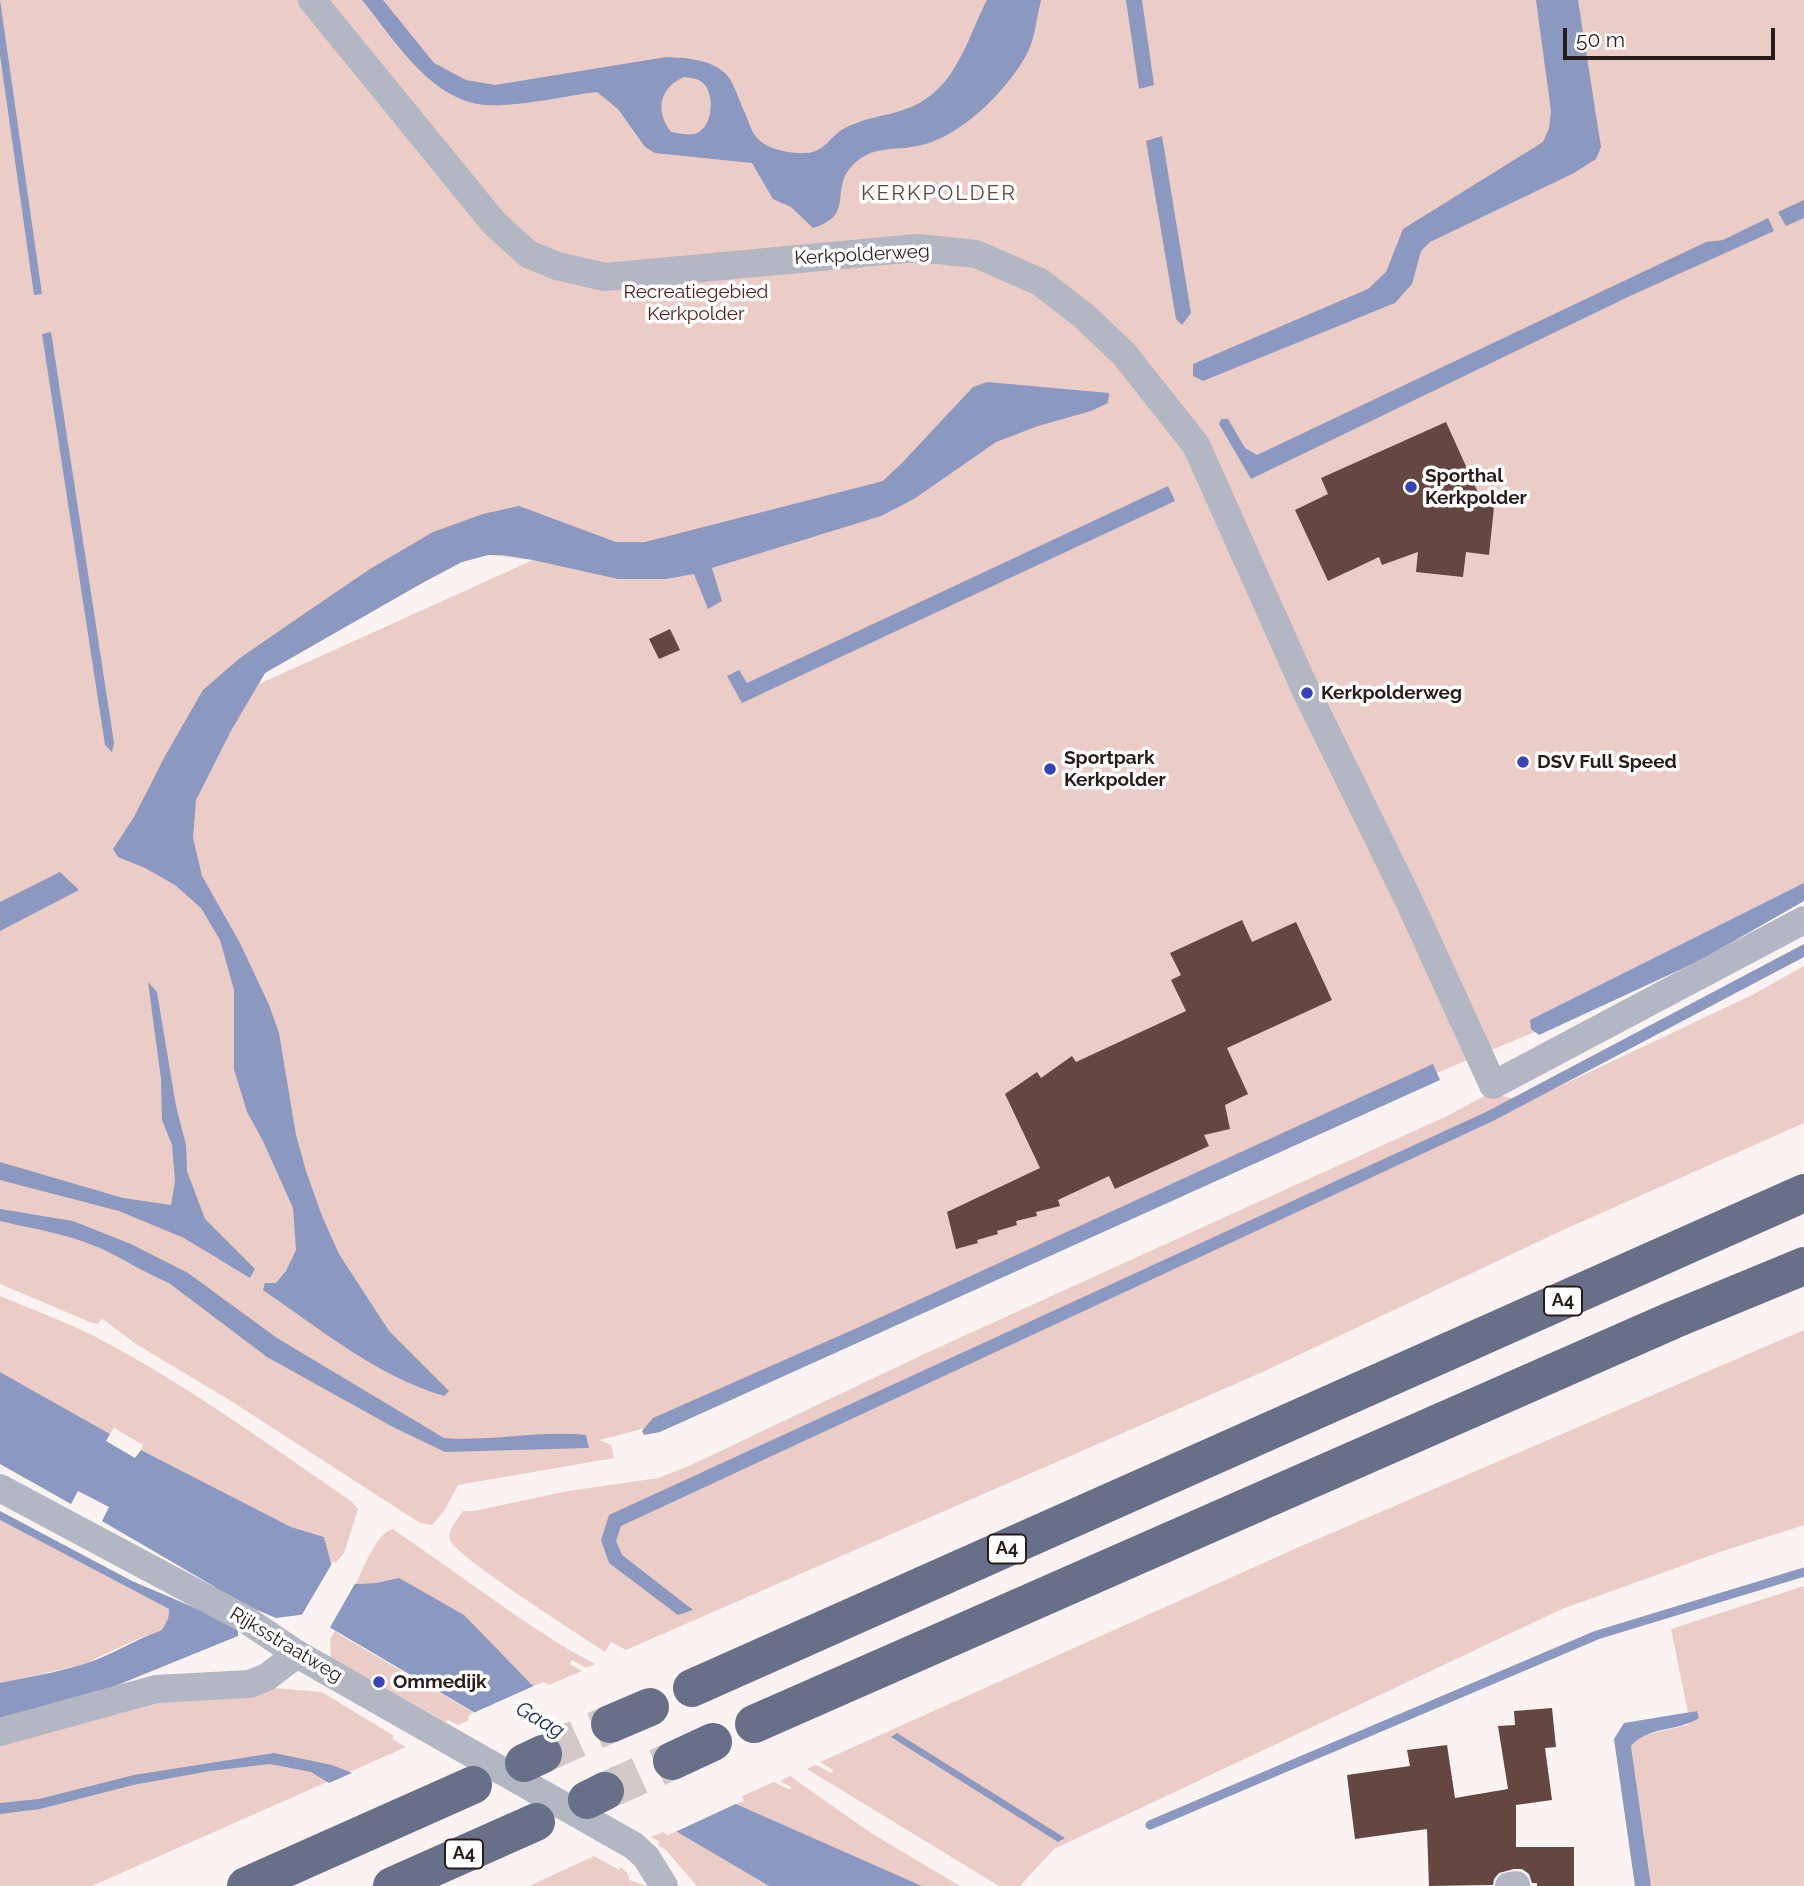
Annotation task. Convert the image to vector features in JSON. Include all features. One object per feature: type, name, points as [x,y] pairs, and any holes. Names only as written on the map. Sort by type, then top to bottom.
[{"type":"highway","name":"A4","points":[[692,1688],[1804,1193]]},
{"type":"highway","points":[[754,1724],[1674,1320],[1804,1266]]},
{"type":"highway","points":[[610,1724],[650,1707]]},
{"type":"highway","points":[[672,1761],[713,1742]]},
{"type":"highway","points":[[246,1886],[474,1785]]},
{"type":"highway","name":"A4","points":[[392,1886],[536,1822]]},
{"type":"street","name":"Kerkpolderweg","points":[[312,0],[494,223],[528,254],[547,262],[606,277],[918,248],[952,251],[976,254],[1040,282],[1084,316],[1124,354],[1196,445],[1307,693],[1409,901],[1493,1086],[1804,920]]},
{"type":"street","name":"Rijksstraatweg","points":[[0,1488],[245,1619],[297,1654],[634,1846],[646,1857],[664,1886]]},
{"type":"street","points":[[0,1732],[156,1689],[249,1684],[267,1677],[297,1654]]},
{"type":"green space","name":"Recreatiegebied Kerkpolder","points":[[0,0],[1804,0],[1804,889],[1537,1031],[1358,1106],[646,1428],[599,1440],[611,1445],[614,1458],[458,1485],[444,1511],[432,1525],[420,1523],[231,1401],[136,1344],[104,1320],[101,1319],[98,1324],[90,1322],[0,1284]],"holes":[[[488,555],[533,560],[259,684],[265,673],[272,668],[462,562]]]},
{"type":"green space","points":[[1804,966],[1804,1123],[1563,1230],[1265,1371],[626,1650],[611,1642],[605,1652],[496,1579],[457,1549],[450,1540],[451,1529],[463,1511],[568,1491],[658,1478],[689,1466],[922,1355],[1447,1116],[1490,1093],[1519,1100],[1539,1096],[1752,995]]},
{"type":"green space","points":[[0,1296],[83,1331],[127,1354],[225,1415],[351,1501],[358,1509],[344,1553],[332,1567],[324,1537],[291,1527],[141,1450],[143,1445],[114,1428],[110,1434],[0,1372]]},
{"type":"green space","points":[[1804,1330],[1804,1525],[1562,1609],[1054,1849],[1020,1886],[999,1886],[807,1769],[816,1765],[832,1773],[833,1770],[820,1762],[1299,1547]]},
{"type":"green space","points":[[0,1520],[169,1609],[168,1619],[162,1630],[82,1665],[0,1683]]},
{"type":"green space","points":[[393,1529],[521,1619],[595,1664],[586,1668],[572,1660],[570,1664],[582,1671],[549,1685],[544,1682],[534,1686],[399,1578],[356,1584],[376,1544]]},
{"type":"green space","points":[[1804,1586],[1804,1886],[1651,1886],[1631,1746],[1640,1736],[1688,1725],[1697,1711],[1688,1713],[1671,1629]]},
{"type":"green space","points":[[335,1631],[474,1713],[468,1716],[469,1720],[458,1725],[448,1720],[446,1722],[331,1658],[330,1639]]},
{"type":"green space","points":[[275,1688],[322,1692],[394,1736],[392,1739],[406,1747],[92,1886],[0,1886],[0,1736],[157,1696]]},
{"type":"green space","points":[[790,1776],[871,1833],[960,1886],[922,1886],[736,1804],[744,1801],[742,1796],[774,1782],[790,1790],[791,1787],[780,1781]]},
{"type":"green space","points":[[676,1831],[769,1886],[697,1886],[666,1850],[658,1845],[660,1842],[651,1837]]},
{"type":"green space","points":[[594,1856],[619,1870],[621,1867],[628,1874],[629,1880],[647,1886],[529,1886]]},
{"type":"water","points":[[0,0],[42,294],[34,295],[0,55]]},
{"type":"water","points":[[362,0],[383,0],[434,63],[466,80],[495,85],[666,57],[692,59],[709,64],[724,72],[730,79],[751,128],[760,141],[776,149],[801,153],[818,150],[845,128],[916,105],[938,89],[954,69],[987,0],[1041,0],[1028,52],[1008,82],[981,111],[933,142],[883,150],[860,159],[845,175],[834,216],[826,223],[813,228],[791,207],[773,199],[752,163],[655,153],[645,147],[618,109],[597,92],[527,103],[485,105],[465,101],[447,92],[430,80],[400,49]],"holes":[[[684,77],[698,80],[705,85],[710,96],[711,110],[707,123],[699,132],[693,134],[671,132],[661,108],[669,87]]]},
{"type":"water","points":[[1126,0],[1142,0],[1154,85],[1139,89]]},
{"type":"water","points":[[1536,0],[1578,0],[1601,147],[1596,159],[1574,173],[1430,242],[1421,251],[1412,284],[1395,303],[1203,381],[1193,376],[1193,364],[1368,289],[1386,272],[1403,229],[1543,142],[1549,128],[1551,111]]},
{"type":"water","points":[[1162,136],[1191,313],[1182,325],[1176,319],[1146,141]]},
{"type":"water","points":[[1804,200],[1804,218],[1786,226],[1778,212]]},
{"type":"water","points":[[1768,218],[1774,231],[1630,296],[1251,479],[1219,424],[1221,419],[1228,419],[1245,448],[1257,455],[1706,242],[1723,240]]},
{"type":"water","points":[[51,332],[114,743],[112,752],[105,745],[42,334]]},
{"type":"water","points":[[987,382],[1109,393],[1108,403],[996,442],[914,499],[881,516],[712,568],[722,601],[708,609],[694,574],[666,579],[618,579],[533,560],[488,555],[462,562],[424,582],[265,673],[232,729],[196,800],[193,838],[202,876],[240,943],[269,1005],[279,1033],[296,1135],[306,1171],[339,1254],[389,1331],[449,1391],[444,1396],[372,1364],[263,1290],[265,1283],[276,1283],[286,1271],[296,1250],[293,1208],[247,1112],[234,1069],[234,990],[220,940],[201,908],[175,885],[118,857],[113,849],[134,817],[203,690],[240,658],[298,618],[370,569],[433,532],[483,514],[519,506],[616,542],[645,542],[883,481],[973,387]]},
{"type":"water","points":[[1168,486],[1175,501],[742,703],[727,676],[739,670],[747,683]]},
{"type":"water","points":[[60,872],[79,890],[0,931],[0,902]]},
{"type":"water","points":[[1804,883],[1804,901],[1699,961],[1539,1035],[1531,1029],[1530,1020]]},
{"type":"water","points":[[1804,944],[1804,957],[1493,1121],[621,1526],[616,1541],[622,1555],[693,1610],[678,1615],[609,1563],[601,1540],[609,1515],[1486,1112]]},
{"type":"water","points":[[148,982],[157,992],[176,1106],[186,1145],[187,1171],[205,1219],[255,1269],[250,1278],[184,1238],[119,1211],[0,1180],[0,1162],[123,1198],[171,1205],[175,1181],[172,1145],[162,1120],[161,1079]]},
{"type":"water","points":[[1433,1064],[1440,1080],[660,1432],[644,1435],[642,1431],[653,1418],[866,1324]]},
{"type":"water","points":[[0,1209],[73,1221],[131,1244],[188,1273],[277,1338],[444,1438],[586,1435],[589,1448],[445,1452],[393,1427],[267,1357],[169,1283],[88,1243],[0,1221]]},
{"type":"water","name":"Gaag","points":[[0,1372],[110,1434],[106,1441],[135,1458],[141,1450],[291,1527],[324,1537],[332,1567],[356,1584],[399,1578],[464,1615],[531,1684],[736,1804],[922,1886],[769,1886],[307,1614],[276,1618],[250,1607],[238,1630],[238,1636],[93,1695],[0,1722],[0,1683],[102,1658],[162,1630],[168,1619],[169,1609],[0,1520],[0,1511],[132,1581],[200,1610],[215,1587],[102,1521],[109,1507],[78,1491],[71,1504],[0,1464]]},
{"type":"water","points":[[1697,1711],[1699,1718],[1646,1735],[1631,1746],[1651,1886],[1635,1886],[1614,1739],[1624,1723]]},
{"type":"water","points":[[897,1733],[1065,1838],[1058,1842],[891,1737]]},
{"type":"water","points":[[274,1753],[332,1765],[352,1773],[329,1783],[311,1772],[270,1764],[210,1771],[133,1785],[40,1809],[0,1814],[0,1803],[39,1799],[134,1775]]},
{"type":"pier","points":[[334,1560],[335,1565],[357,1580],[328,1631],[306,1617],[300,1618]]},
{"type":"pier","points":[[538,1684],[740,1802],[673,1833],[471,1714]]},
{"type":"building","name":"Sporthal Kerkpolder","points":[[1446,422],[1484,506],[1494,507],[1489,555],[1466,552],[1463,577],[1416,572],[1418,552],[1382,565],[1379,557],[1328,581],[1295,510],[1328,494],[1321,478]]},
{"type":"building","points":[[670,629],[680,650],[659,659],[649,639]]},
{"type":"building","points":[[1242,920],[1252,942],[1296,922],[1332,1000],[1227,1048],[1248,1094],[1225,1105],[1230,1129],[1204,1135],[1209,1146],[1115,1189],[1109,1176],[1058,1200],[1060,1206],[1036,1212],[1037,1216],[1016,1221],[1017,1225],[997,1231],[998,1234],[956,1249],[947,1212],[1040,1168],[1005,1094],[1037,1072],[1041,1078],[1072,1056],[1076,1062],[1186,1011],[1171,980],[1181,975],[1170,953]]},
{"type":"building","points":[[1552,1708],[1556,1747],[1545,1748],[1552,1800],[1516,1805],[1516,1847],[1574,1847],[1574,1886],[1537,1886],[1537,1883],[1532,1883],[1529,1874],[1522,1869],[1514,1869],[1499,1873],[1493,1885],[1429,1886],[1427,1829],[1355,1839],[1347,1775],[1410,1766],[1407,1750],[1447,1745],[1455,1798],[1508,1789],[1498,1726],[1515,1725],[1514,1711]]},
{"type":"waterway","points":[[1150,1825],[1597,1635],[1804,1572]]},
{"type":"tunnel","points":[[543,1754],[610,1724]]},
{"type":"tunnel","points":[[605,1791],[672,1761]]},
{"type":"place","name":"Sporthal Kerkpolder","points":[[1411,487]]},
{"type":"place","name":"Kerkpolderweg","points":[[1307,693]]},
{"type":"place","name":"DSV Full Speed","points":[[1523,762]]},
{"type":"place","name":"Sportpark Kerkpolder","points":[[1050,769]]},
{"type":"place","name":"Ommedijk","points":[[379,1682]]},
{"type":"district","name":"KERKPOLDER","points":[[939,194]]}]
